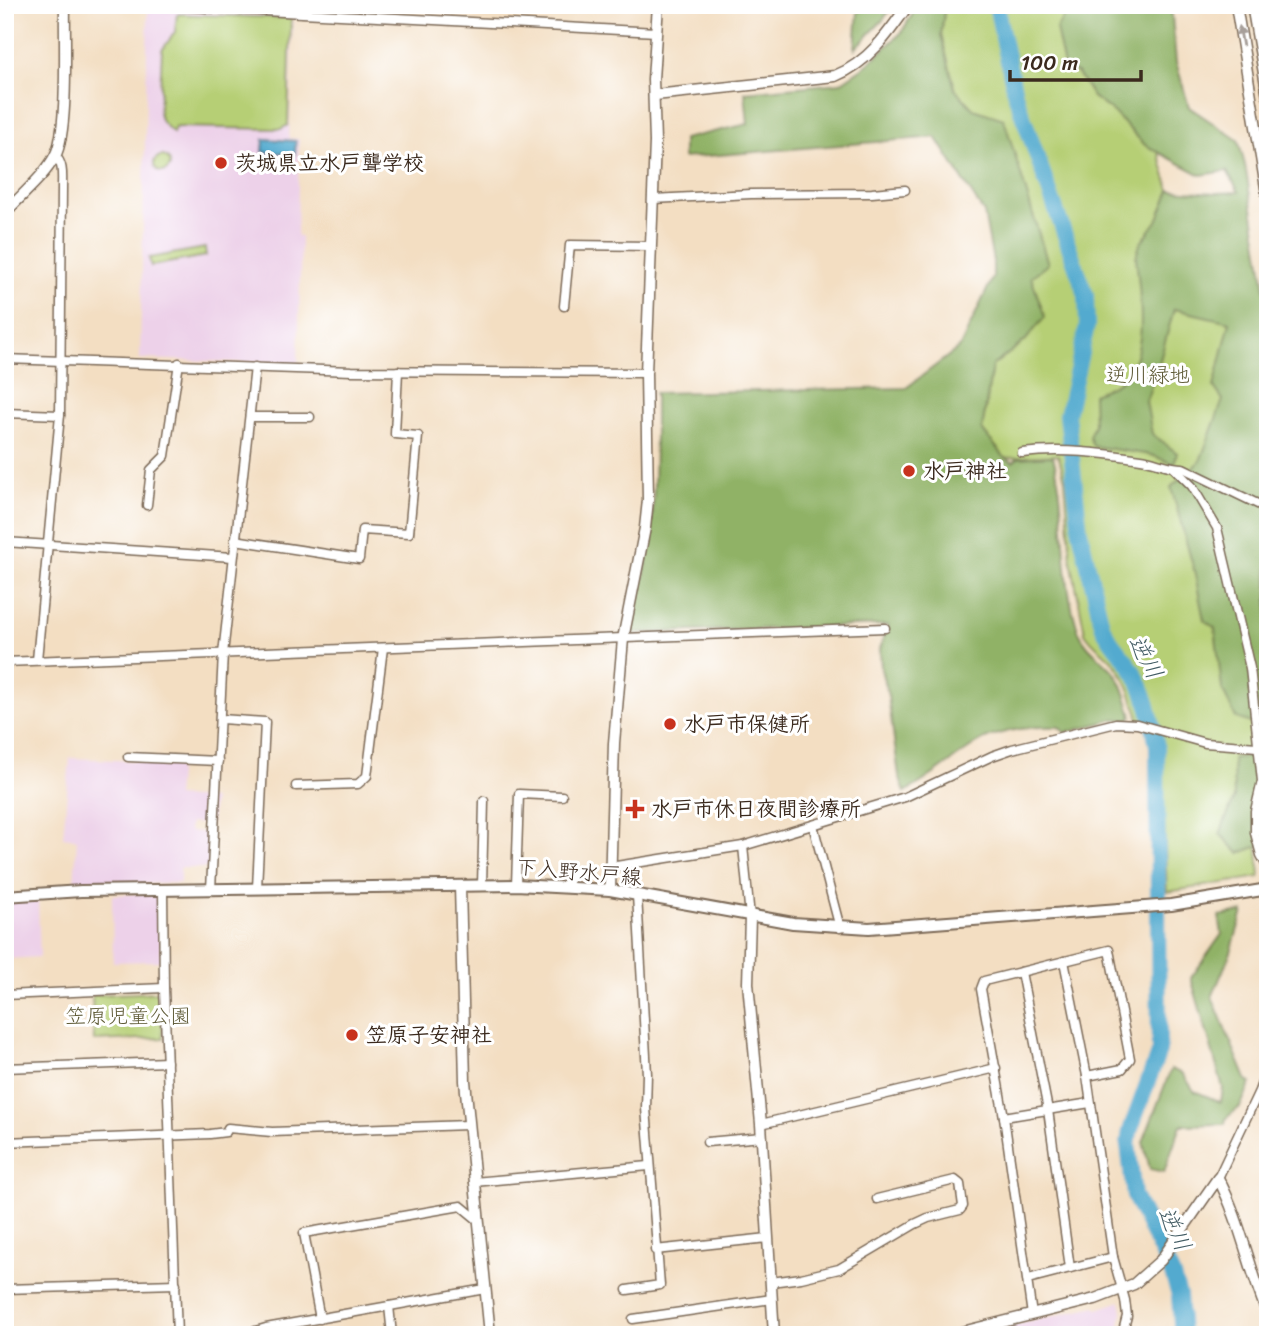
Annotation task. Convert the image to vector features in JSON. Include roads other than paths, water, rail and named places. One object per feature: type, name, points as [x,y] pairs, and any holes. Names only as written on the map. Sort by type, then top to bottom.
[{"type":"main road","name":"下入野水戸線","points":[[5,896],[81,891],[516,885],[610,890],[750,917],[840,928],[900,927],[1147,908],[1268,889]]},
{"type":"street","points":[[5,213],[55,156],[63,127],[65,5]]},
{"type":"street","points":[[155,5],[292,9],[656,32]]},
{"type":"street","points":[[610,890],[614,743],[622,639],[646,518],[646,373],[653,199],[653,79],[659,5]]},
{"type":"street","points":[[655,95],[835,76],[863,60],[890,31],[908,5]]},
{"type":"street","points":[[1236,5],[1268,200]]},
{"type":"street","points":[[1252,5],[1268,96]]},
{"type":"street","points":[[37,660],[60,415],[62,170],[59,159],[55,156]]},
{"type":"street","points":[[653,199],[905,190]]},
{"type":"street","points":[[564,306],[570,245],[651,246]]},
{"type":"street","points":[[5,359],[398,371],[646,373]]},
{"type":"street","points":[[147,505],[151,470],[165,456],[179,363]]},
{"type":"street","points":[[211,889],[223,654],[255,367]]},
{"type":"street","points":[[235,540],[359,559],[362,530],[409,533],[418,436],[395,434],[398,371]]},
{"type":"street","points":[[5,413],[60,415]]},
{"type":"street","points":[[250,417],[310,417]]},
{"type":"street","points":[[1022,453],[1060,450],[1084,452],[1183,468],[1268,509]]},
{"type":"street","points":[[1174,468],[1192,486],[1217,528],[1250,668],[1262,781],[1255,811],[1255,833],[1268,868]]},
{"type":"street","points":[[5,542],[233,557]]},
{"type":"street","points":[[5,662],[885,628]]},
{"type":"street","points":[[296,786],[358,784],[367,776],[383,648]]},
{"type":"street","points":[[221,719],[265,722],[257,888]]},
{"type":"street","points":[[610,867],[743,846],[905,797],[992,756],[1116,723],[1205,743],[1257,747]]},
{"type":"street","points":[[128,757],[218,761]]},
{"type":"street","points":[[516,885],[519,794],[562,796]]},
{"type":"street","points":[[482,886],[484,801]]},
{"type":"street","points":[[813,825],[840,928]]},
{"type":"street","points":[[743,846],[750,917],[748,983],[761,1124],[775,1335]]},
{"type":"street","points":[[562,887],[576,873],[590,870]]},
{"type":"street","points":[[460,886],[465,1082],[490,1335]]},
{"type":"street","points":[[163,890],[177,1335]]},
{"type":"street","points":[[627,1290],[660,1284],[649,1166],[637,895]]},
{"type":"street","points":[[1032,1315],[1004,1117],[981,989],[984,981],[1109,950],[1130,1059],[1122,1069],[1087,1076]]},
{"type":"street","points":[[1064,961],[1087,1076],[1113,1257],[1127,1315],[1122,1335]]},
{"type":"street","points":[[1021,972],[1048,1110],[1070,1268]]},
{"type":"street","points":[[5,995],[164,988]]},
{"type":"street","points":[[5,1068],[167,1062]]},
{"type":"street","points":[[950,1335],[1123,1290],[1155,1266],[1218,1178],[1268,1066]]},
{"type":"street","points":[[761,1124],[996,1068]]},
{"type":"street","points":[[1004,1117],[1090,1103]]},
{"type":"street","points":[[5,1142],[170,1136],[226,1132],[228,1128],[272,1132],[468,1125]]},
{"type":"street","points":[[707,1142],[762,1138]]},
{"type":"street","points":[[474,1182],[649,1166]]},
{"type":"street","points":[[1218,1178],[1231,1203],[1257,1290],[1268,1314]]},
{"type":"street","points":[[771,1282],[839,1269],[915,1224],[960,1210],[963,1206],[960,1184],[955,1181],[877,1199]]},
{"type":"street","points":[[320,1319],[304,1233],[461,1206],[478,1220]]},
{"type":"street","points":[[655,1250],[768,1238]]},
{"type":"street","points":[[1028,1279],[1113,1257]]},
{"type":"street","points":[[5,1289],[176,1284]]},
{"type":"street","points":[[242,1335],[266,1328],[485,1289]]},
{"type":"street","points":[[633,1319],[772,1299]]},
{"type":"street","points":[[389,1306],[391,1335]]},
{"type":"water","points":[[264,139],[296,141],[295,154],[263,152]]},
{"type":"waterway","name":"逆川","points":[[996,5],[1015,94],[1086,295],[1087,326],[1067,415],[1080,531],[1102,625],[1140,684],[1157,746],[1159,1051],[1130,1131],[1128,1144],[1134,1196],[1172,1274],[1179,1295],[1182,1335]]},
{"type":"place","name":"茨城県立水戸聾学校","points":[[221,163]]},
{"type":"place","name":"水戸神社","points":[[909,471]]},
{"type":"place","name":"水戸市保健所","points":[[670,724]]},
{"type":"place","name":"水戸市休日夜間診療所","points":[[635,809]]},
{"type":"place","name":"笠原子安神社","points":[[352,1035]]},
{"type":"park label","name":"逆川緑地","points":[[1148,375]]},
{"type":"park label","name":"笠原児童公園","points":[[128,1016]]}]
